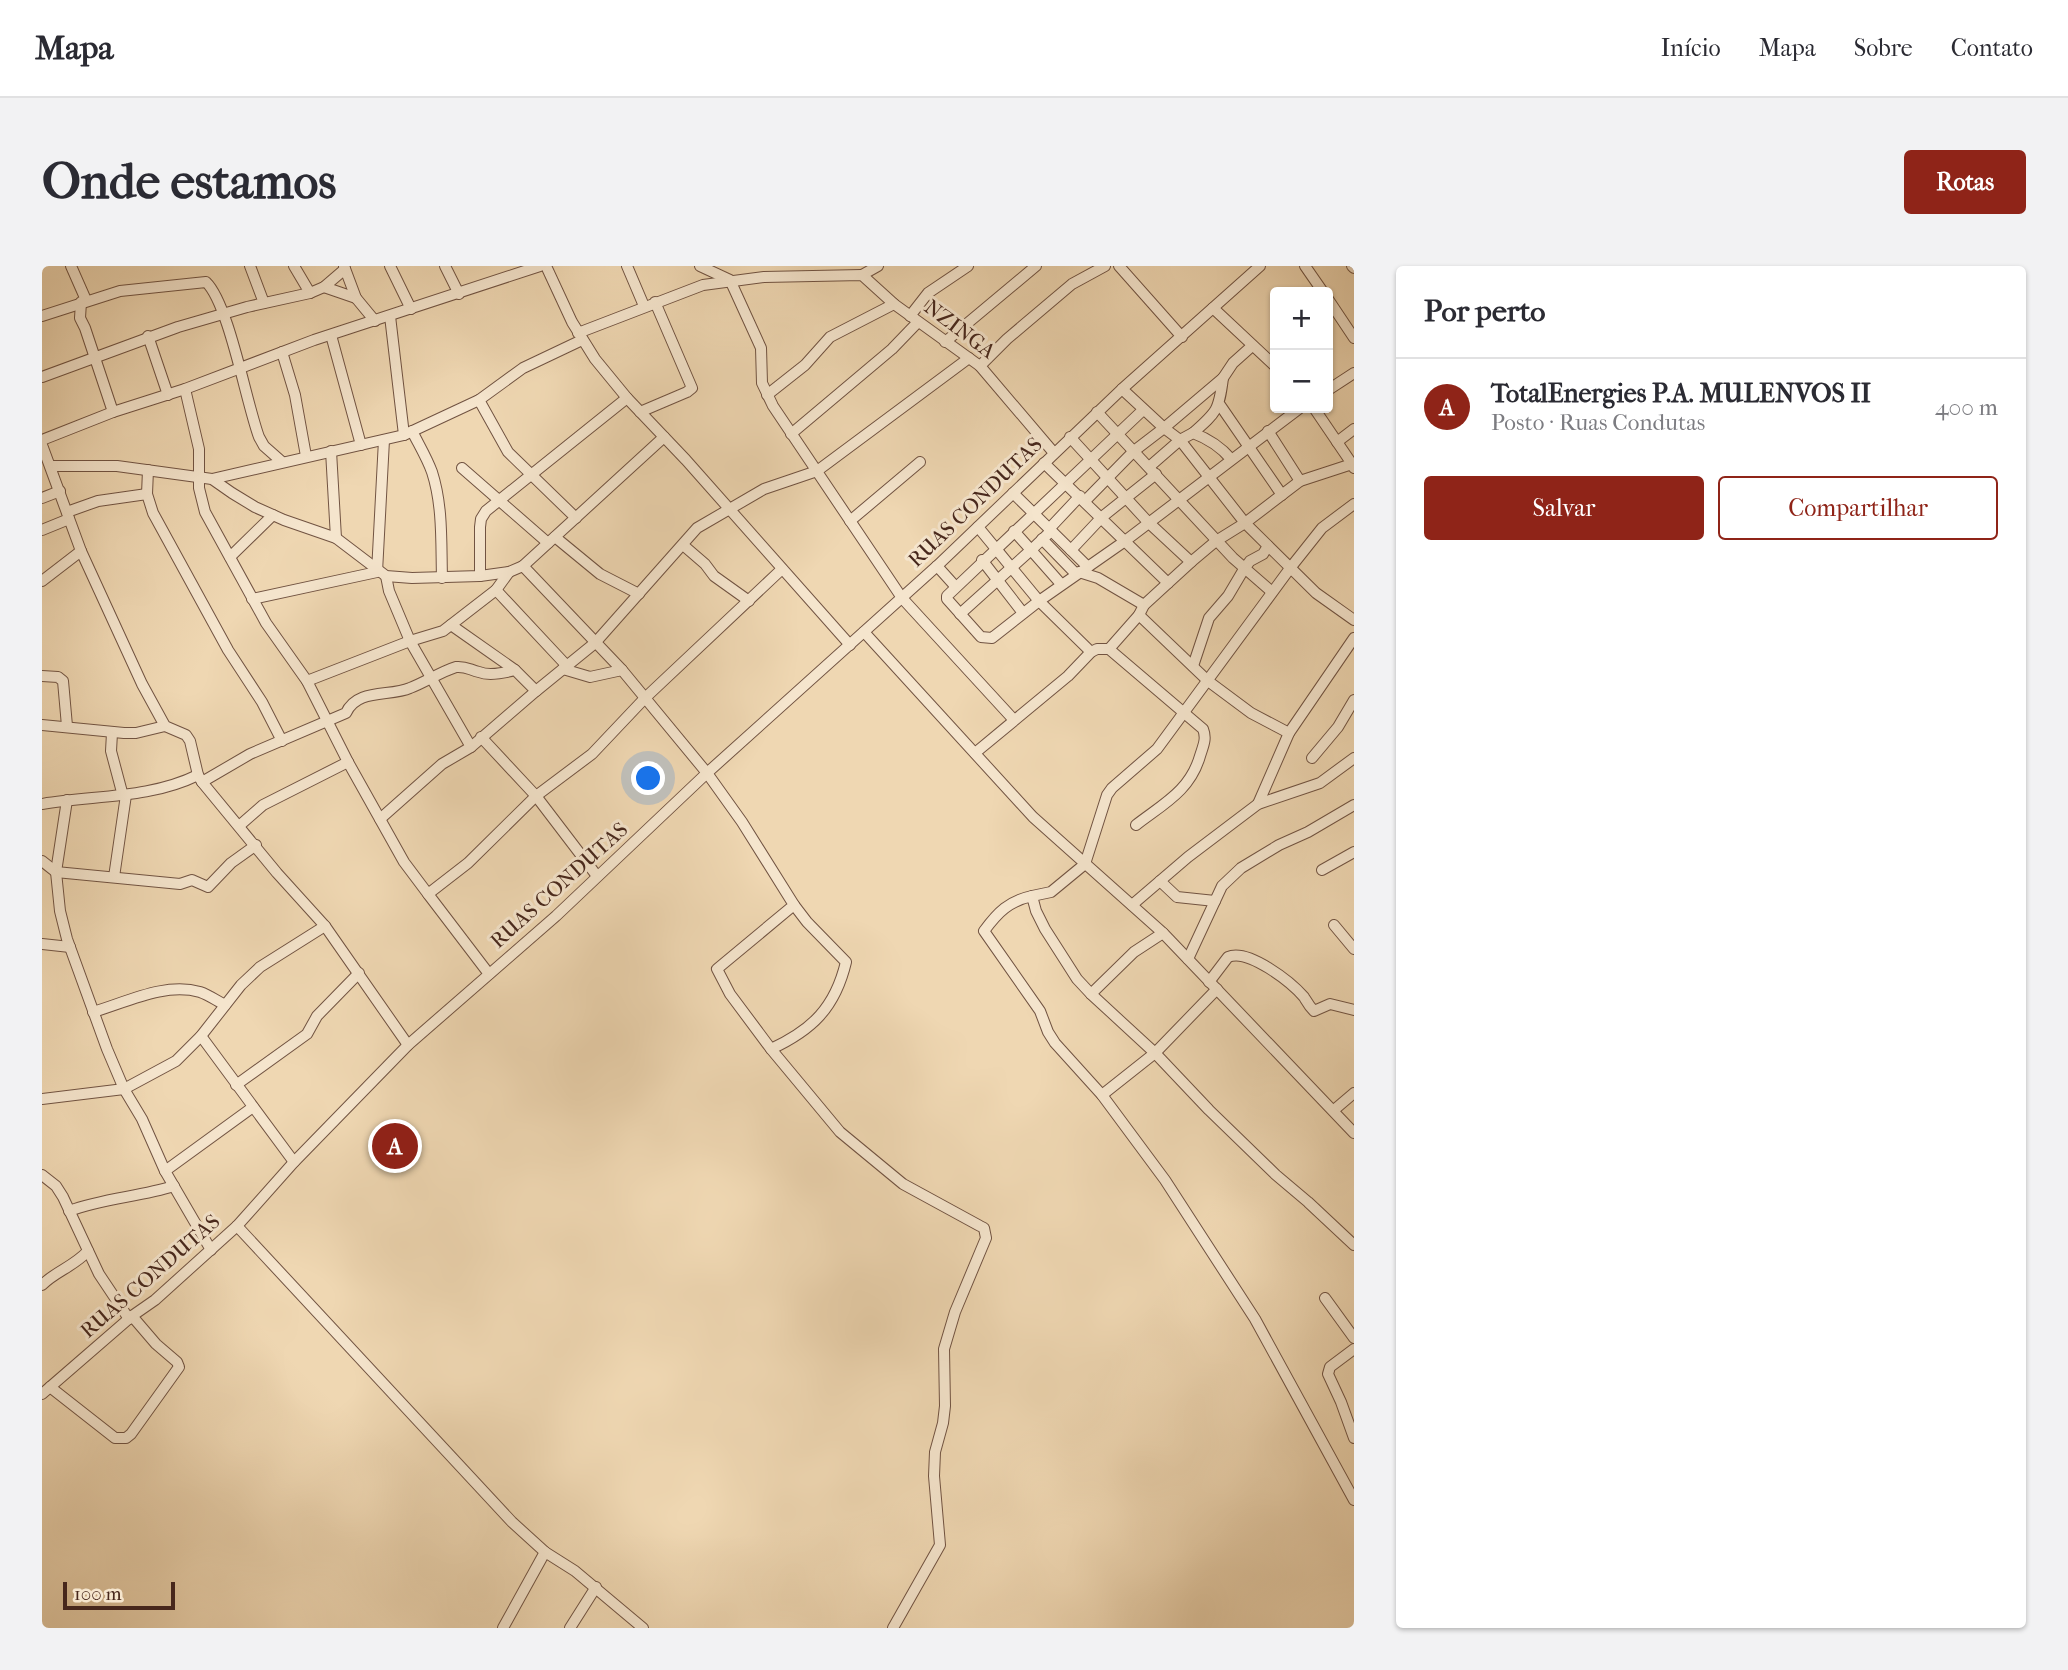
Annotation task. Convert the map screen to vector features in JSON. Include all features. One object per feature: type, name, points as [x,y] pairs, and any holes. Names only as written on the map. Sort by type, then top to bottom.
[{"type":"street","points":[[71,266],[83,301],[81,321],[113,412]]},
{"type":"street","points":[[250,266],[264,303]]},
{"type":"street","points":[[294,266],[310,293]]},
{"type":"street","points":[[390,266],[411,309]]},
{"type":"street","points":[[445,266],[459,294]]},
{"type":"street","points":[[42,440],[239,367],[540,266]]},
{"type":"street","points":[[546,266],[580,337],[627,398],[850,645]]},
{"type":"street","points":[[627,266],[644,306]]},
{"type":"street","points":[[700,266],[730,280],[761,348],[762,383],[767,395],[902,598],[1014,720]]},
{"type":"street","points":[[757,266],[764,277]]},
{"type":"street","points":[[51,466],[117,466],[212,478],[384,440],[408,433],[479,401],[523,368],[580,337],[644,306],[694,287],[794,271],[832,271],[862,275],[878,266]]},
{"type":"street","points":[[791,434],[892,349],[914,319],[928,293],[968,266]]},
{"type":"street","points":[[945,342],[1036,266]]},
{"type":"street","points":[[980,366],[1007,339],[1072,284],[1105,266]]},
{"type":"street","points":[[1119,266],[1182,337]]},
{"type":"street","name":"RUAS CONDUTAS","points":[[46,1390],[155,1300],[237,1226],[294,1162],[408,1045],[556,916],[707,773],[937,566],[1070,437],[1213,308],[1248,270],[1260,266]]},
{"type":"street","points":[[1305,266],[1320,287]]},
{"type":"street","points":[[42,377],[148,336],[264,303],[310,293],[324,287],[344,268],[356,298],[375,321]]},
{"type":"street","name":"NZINGA","points":[[862,275],[894,304],[980,366],[1054,453]]},
{"type":"street","points":[[42,316],[120,291],[203,281],[209,284],[223,314],[256,429],[264,446],[281,461]]},
{"type":"street","points":[[324,287],[356,298]]},
{"type":"street","points":[[640,412],[692,388],[655,302]]},
{"type":"street","points":[[767,395],[805,365],[830,337],[894,304]]},
{"type":"street","points":[[1333,306],[1354,338]]},
{"type":"street","points":[[1213,308],[1270,362]]},
{"type":"street","points":[[390,316],[408,433],[428,461],[436,487],[442,578]]},
{"type":"street","points":[[331,335],[361,445]]},
{"type":"street","points":[[148,336],[168,395]]},
{"type":"street","points":[[960,614],[1134,451],[1223,378],[1237,358],[1252,346]]},
{"type":"street","points":[[282,352],[295,395],[306,456]]},
{"type":"street","points":[[380,819],[442,764],[471,747],[595,643],[697,528],[769,486],[817,471],[969,358]]},
{"type":"street","points":[[1333,387],[1354,373]]},
{"type":"street","points":[[1071,550],[1180,440],[1193,433],[1212,416],[1220,405],[1223,378]]},
{"type":"street","points":[[185,389],[199,449],[200,496],[205,512],[266,624],[307,681],[348,762],[404,862],[489,974]]},
{"type":"street","points":[[1122,389],[1180,440],[1245,523],[1315,593],[1354,620]]},
{"type":"street","points":[[480,576],[481,519],[486,511],[627,398]]},
{"type":"street","points":[[479,401],[505,447],[576,518]]},
{"type":"street","points":[[1220,405],[1282,495]]},
{"type":"street","points":[[1143,410],[955,586],[947,598],[981,637],[992,638],[1293,413]]},
{"type":"street","points":[[1097,412],[1216,541],[1272,592]]},
{"type":"street","points":[[1109,649],[1139,615],[1144,605],[1216,541],[1245,523],[1300,481],[1353,465],[1317,413]]},
{"type":"street","points":[[1337,442],[1354,429]]},
{"type":"street","points":[[1268,431],[1300,481]]},
{"type":"street","points":[[1193,433],[1221,447],[1231,459]]},
{"type":"street","points":[[252,599],[382,574],[442,578],[509,572],[523,566],[664,437]]},
{"type":"street","points":[[1070,437],[1148,522],[1191,562]]},
{"type":"street","points":[[384,440],[382,574],[410,641],[471,747]]},
{"type":"street","points":[[42,445],[80,551],[142,684],[165,726]]},
{"type":"street","points":[[262,468],[264,446]]},
{"type":"street","points":[[331,451],[336,538]]},
{"type":"street","points":[[850,521],[920,462]]},
{"type":"street","points":[[1044,463],[1168,583]]},
{"type":"street","points":[[462,468],[499,502],[552,540],[600,574],[639,594]]},
{"type":"street","points":[[148,470],[147,494],[153,513],[228,650],[262,702],[282,741]]},
{"type":"street","points":[[212,478],[232,493],[273,515],[336,538],[382,574]]},
{"type":"street","points":[[42,498],[60,491]]},
{"type":"street","points":[[1013,493],[1071,550],[1081,571]]},
{"type":"street","points":[[42,530],[98,501],[147,494]]},
{"type":"street","points":[[1354,504],[1322,528],[1157,749],[1107,795],[1085,864],[1051,892],[1021,898],[1001,909],[984,931],[1040,1011],[1055,1043],[1102,1095],[1165,1180],[1255,1319],[1354,1500]]},
{"type":"street","points":[[230,557],[273,515]]},
{"type":"street","points":[[978,527],[1039,601],[1091,652]]},
{"type":"street","points":[[1014,531],[1061,584]]},
{"type":"street","points":[[1042,539],[1081,571],[1144,605]]},
{"type":"street","points":[[683,545],[705,564],[714,576],[749,601]]},
{"type":"street","points":[[1194,666],[1207,622],[1228,596],[1250,561],[1263,554],[1268,546]]},
{"type":"street","points":[[42,581],[80,551]]},
{"type":"street","points":[[982,561],[1023,613]]},
{"type":"street","points":[[523,566],[622,670],[707,773],[742,822],[793,905],[846,962],[840,982],[821,1014],[799,1035],[771,1049]]},
{"type":"street","points":[[937,566],[955,586]]},
{"type":"street","points":[[428,894],[468,863],[536,796],[592,754],[645,698],[782,569]]},
{"type":"street","points":[[307,681],[410,641],[434,635],[496,590],[509,572]]},
{"type":"street","points":[[496,590],[565,667],[590,677],[622,670]]},
{"type":"street","points":[[1139,615],[1208,681],[1251,713],[1289,733]]},
{"type":"street","points":[[451,625],[515,670],[536,691]]},
{"type":"street","points":[[864,632],[1033,817],[1163,933],[1354,1133]]},
{"type":"street","points":[[1258,804],[1289,733],[1354,638]]},
{"type":"street","points":[[975,753],[1068,676],[1091,652],[1109,649],[1203,729],[1205,736],[1194,775],[1186,786],[1136,825]]},
{"type":"street","points":[[42,804],[125,796],[200,778],[346,713],[352,704],[367,696],[381,692],[401,692],[444,671],[461,666],[489,673],[515,670]]},
{"type":"street","points":[[42,676],[58,677],[62,681],[67,726]]},
{"type":"street","points":[[1312,758],[1338,727],[1354,700]]},
{"type":"street","points":[[42,725],[113,733],[136,733],[165,726],[186,735],[200,778],[277,873],[325,926],[408,1045]]},
{"type":"street","points":[[113,733],[111,751],[125,796],[114,877]]},
{"type":"street","points":[[481,737],[536,796],[597,876]]},
{"type":"street","points":[[1132,905],[1188,857],[1258,804],[1320,783],[1354,758]]},
{"type":"street","points":[[239,825],[263,805],[348,762]]},
{"type":"street","points":[[67,800],[56,872],[60,911],[70,947],[124,1089],[142,1119],[165,1171],[211,1250]]},
{"type":"street","points":[[1188,959],[1222,886],[1241,868],[1354,805]]},
{"type":"street","points":[[42,861],[56,872],[180,884],[192,880],[208,887],[231,863],[256,845]]},
{"type":"street","points":[[1322,870],[1354,852]]},
{"type":"street","points":[[1160,881],[1177,897],[1215,901]]},
{"type":"street","points":[[1032,896],[1045,929],[1077,979],[1091,995],[1155,1053],[1238,1138],[1354,1245]]},
{"type":"street","points":[[793,905],[717,969],[730,994],[771,1049],[840,1132],[903,1184],[981,1226],[986,1238],[944,1349],[944,1415],[935,1452],[934,1476],[940,1545],[893,1628]]},
{"type":"street","points":[[1334,925],[1354,949]]},
{"type":"street","points":[[42,1099],[124,1089],[176,1061],[201,1036],[241,985],[260,967],[325,926]]},
{"type":"street","points":[[1091,995],[1135,952],[1163,933]]},
{"type":"street","points":[[42,944],[70,947]]},
{"type":"street","points":[[1102,1095],[1155,1053],[1213,986],[1228,957],[1240,955],[1266,966],[1304,998],[1314,1011],[1330,1004],[1354,1010]]},
{"type":"street","points":[[236,1085],[307,1034],[323,1009],[359,973]]},
{"type":"street","points":[[93,1012],[174,989],[203,993],[225,1005]]},
{"type":"street","points":[[201,1036],[294,1162]]},
{"type":"street","points":[[1334,1110],[1354,1093]]},
{"type":"street","points":[[165,1171],[253,1107]]},
{"type":"street","points":[[42,1175],[56,1186],[99,1274],[130,1318],[177,1362],[179,1367],[126,1438],[115,1438],[46,1390]]},
{"type":"street","points":[[69,1211],[174,1186]]},
{"type":"street","points":[[237,1226],[512,1522],[545,1552],[596,1587],[643,1628]]},
{"type":"street","points":[[42,1285],[52,1275],[73,1265],[88,1251]]},
{"type":"street","points":[[1325,1298],[1354,1338]]},
{"type":"street","points":[[1354,1349],[1330,1367],[1328,1374],[1354,1438]]},
{"type":"street","points":[[503,1628],[545,1552]]},
{"type":"street","points":[[570,1628],[596,1587]]},
{"type":"place","name":"TotalEnergies P.A. MULENVOS II","points":[[395,1146]]}]
